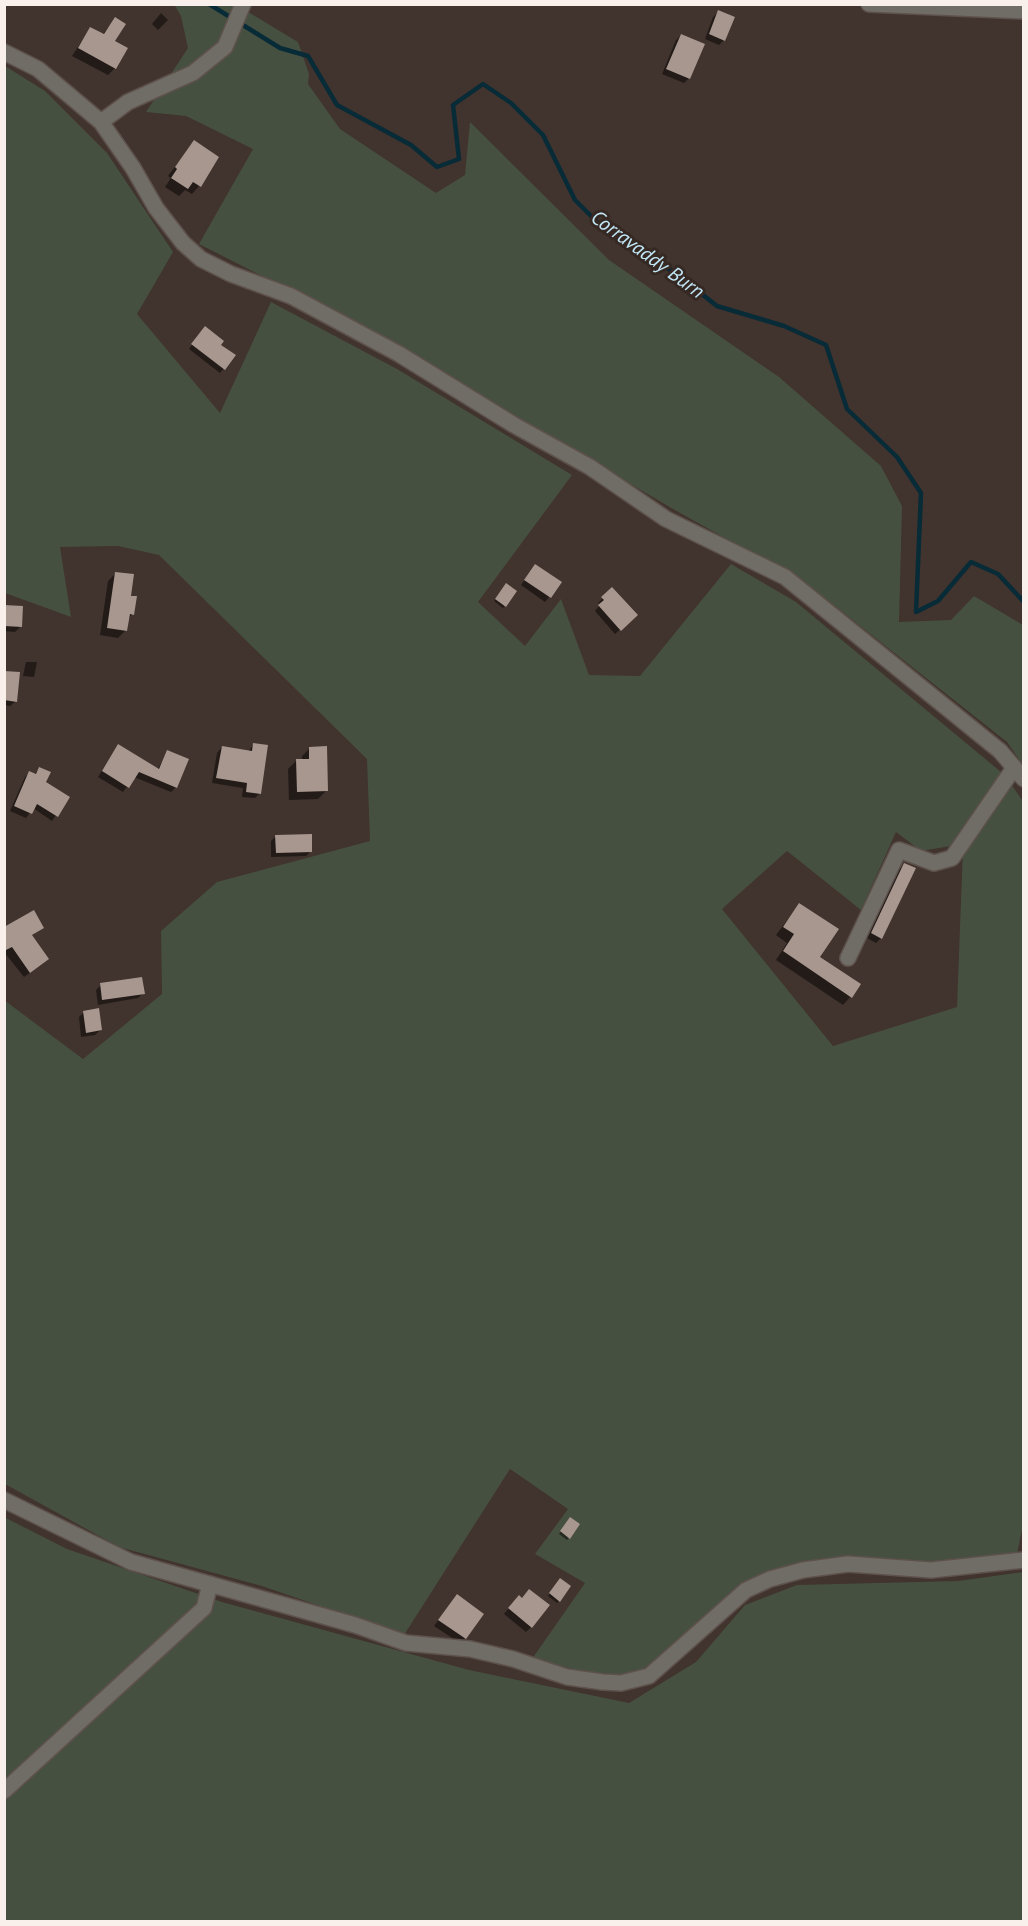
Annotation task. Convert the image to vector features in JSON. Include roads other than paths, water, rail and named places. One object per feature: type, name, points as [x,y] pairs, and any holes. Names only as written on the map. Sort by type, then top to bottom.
[{"type":"street","points":[[869,4],[1023,11]]},
{"type":"street","points":[[101,122],[128,102],[193,73],[225,47],[241,8]]},
{"type":"street","points":[[4,52],[38,69],[101,122],[133,168],[156,208],[183,243],[201,259],[231,274],[291,296],[371,339],[514,426],[590,467],[666,519],[785,577],[1000,751],[1019,774],[952,858],[934,863],[899,850],[848,958]]},
{"type":"street","points":[[4,1500],[131,1563],[355,1625],[406,1643],[471,1649],[567,1677],[621,1683],[649,1676],[746,1590],[770,1579],[803,1570],[848,1564],[931,1570],[1023,1560]]},
{"type":"street","points":[[4,1791],[204,1608],[210,1584]]},
{"type":"waterway","name":"Corravaddy Burn","points":[[209,4],[280,48],[308,56],[337,105],[411,145],[437,167],[459,159],[453,105],[483,84],[511,103],[543,135],[575,200],[605,230],[675,273],[717,306],[784,326],[826,345],[847,409],[897,457],[921,493],[916,612],[938,601],[971,562],[998,574],[1024,602]]}]
